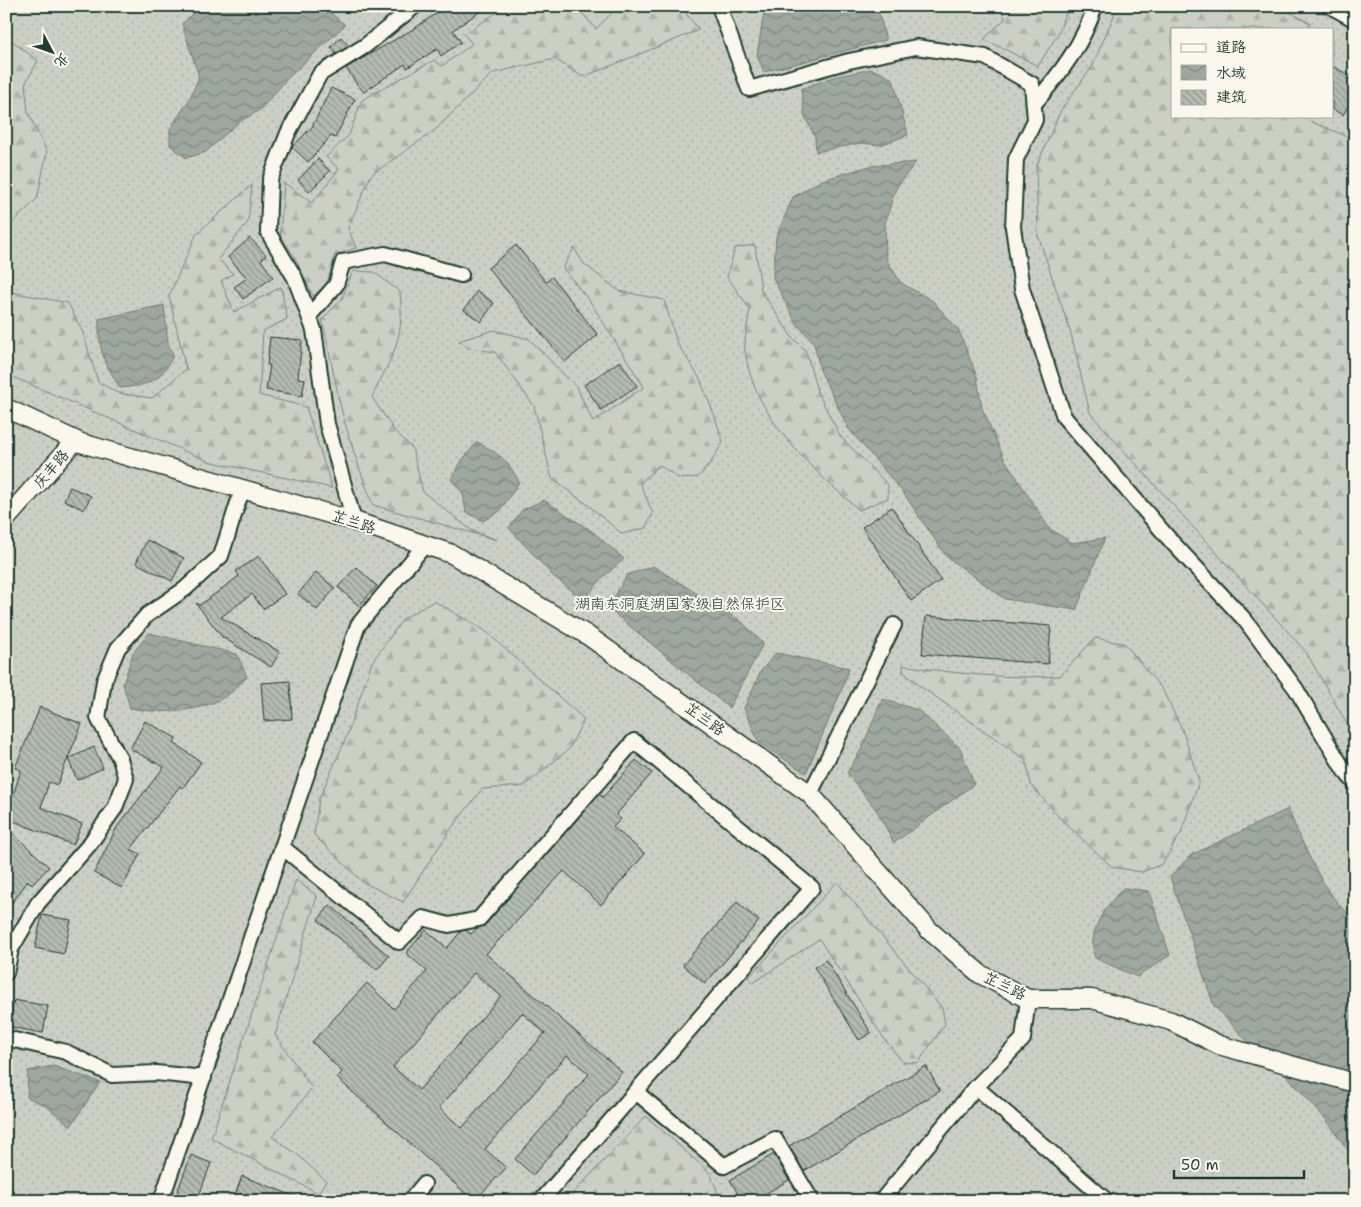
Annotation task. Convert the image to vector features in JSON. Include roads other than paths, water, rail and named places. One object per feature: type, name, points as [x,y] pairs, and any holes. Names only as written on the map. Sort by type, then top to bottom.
[{"type":"street","points":[[354,521],[327,424],[314,330],[295,278],[268,232],[270,180],[288,133],[320,74],[364,46],[415,6]]},
{"type":"street","points":[[719,6],[749,89],[849,60],[916,48],[986,57],[1032,84],[1035,120],[1016,159],[1013,227],[1022,289],[1064,417],[1165,535],[1245,620],[1296,689],[1344,770],[1355,783]]},
{"type":"street","points":[[1034,104],[1062,72],[1088,27],[1095,6]]},
{"type":"street","points":[[1330,6],[1355,20]]},
{"type":"street","points":[[309,316],[336,284],[343,262],[384,254],[461,276]]},
{"type":"street","name":"芷兰路","points":[[6,408],[76,441],[354,521],[452,554],[587,635],[810,794],[930,932],[980,974],[1028,999],[1092,999],[1171,1021],[1219,1045],[1355,1083]]},
{"type":"street","name":"庆丰路","points":[[6,519],[76,441]]},
{"type":"street","points":[[6,973],[11,948],[38,903],[89,845],[115,808],[126,779],[120,760],[98,718],[104,681],[118,648],[147,615],[185,589],[222,556],[242,490]]},
{"type":"street","points":[[162,1201],[358,625],[424,546]]},
{"type":"street","points":[[810,794],[894,625]]},
{"type":"street","points":[[282,847],[399,942],[423,918],[449,925],[479,919],[634,741],[812,888],[541,1201]]},
{"type":"street","points":[[881,1201],[976,1087],[1023,1039],[1028,999]]},
{"type":"street","points":[[6,1038],[66,1052],[112,1075],[156,1073],[204,1078]]},
{"type":"street","points":[[976,1087],[1107,1201]]},
{"type":"street","points":[[636,1092],[724,1166],[775,1139],[812,1201]]},
{"type":"street","points":[[410,1201],[424,1184]]},
{"type":"street","points":[[6,1196],[9,1201]]},
{"type":"water","points":[[200,6],[322,6],[345,25],[288,78],[260,110],[239,122],[206,152],[186,158],[170,145],[170,129],[189,100],[199,77],[182,24]]},
{"type":"water","points":[[765,6],[877,6],[886,40],[764,72],[757,56]]},
{"type":"water","points":[[872,69],[893,79],[908,135],[880,145],[861,143],[816,152],[815,137],[805,117],[801,89],[833,77]]},
{"type":"water","points":[[916,162],[896,188],[885,223],[886,259],[901,283],[933,301],[959,331],[977,377],[982,408],[1004,458],[1049,528],[1072,543],[1105,538],[1076,610],[1005,599],[946,556],[902,491],[848,428],[820,370],[814,343],[796,323],[773,278],[776,237],[793,197],[822,180],[870,166]]},
{"type":"water","points":[[164,305],[168,343],[173,356],[163,372],[152,381],[139,386],[120,388],[103,355],[99,319]]},
{"type":"water","points":[[477,442],[502,458],[511,468],[519,482],[500,511],[483,521],[466,512],[463,493],[451,479],[463,459]]},
{"type":"water","points":[[544,500],[593,532],[624,559],[602,578],[584,600],[553,576],[509,528],[522,510]]},
{"type":"water","points":[[653,566],[742,622],[763,644],[729,708],[608,608],[627,575]]},
{"type":"water","points":[[149,633],[237,654],[247,677],[226,696],[201,707],[178,711],[130,708],[123,684],[133,653]]},
{"type":"water","points":[[776,653],[849,668],[843,687],[806,773],[759,743],[744,708],[761,671]]},
{"type":"water","points":[[882,699],[918,710],[960,748],[974,784],[894,843],[877,811],[847,773],[862,748]]},
{"type":"water","points":[[1288,809],[1315,869],[1324,884],[1344,910],[1355,918],[1355,1160],[1328,1122],[1281,1069],[1249,1043],[1214,1006],[1170,877],[1191,855]]},
{"type":"water","points":[[1123,888],[1149,891],[1170,955],[1137,977],[1095,958],[1093,948],[1093,938],[1099,920]]},
{"type":"water","points":[[53,1066],[100,1082],[71,1126],[46,1106],[27,1097],[28,1071]]},
{"type":"park label","name":"湖南东洞庭湖国家级自然保护区","points":[[680,604]]}]
